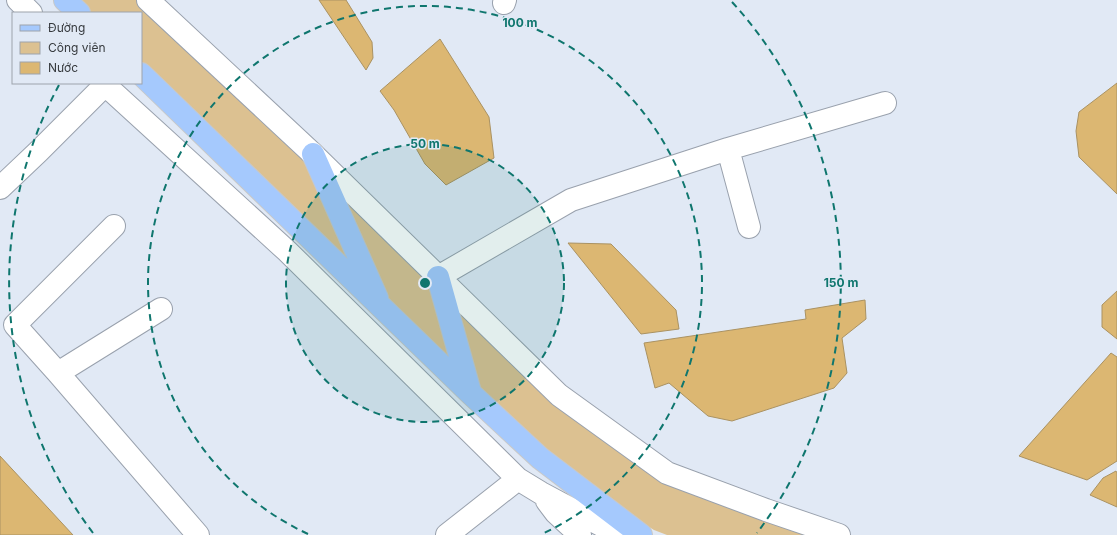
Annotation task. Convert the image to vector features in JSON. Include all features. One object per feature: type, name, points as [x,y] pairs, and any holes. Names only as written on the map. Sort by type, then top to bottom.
[{"type":"main road","points":[[65,0],[77,12]]},
{"type":"main road","points":[[142,75],[470,393],[540,458],[641,535]]},
{"type":"main road","points":[[313,154],[382,308]]},
{"type":"main road","points":[[438,277],[470,393]]},
{"type":"street","points":[[18,0],[30,12]]},
{"type":"street","points":[[148,0],[313,154],[559,395],[667,473],[838,535]]},
{"type":"street","points":[[0,188],[45,145],[104,84],[287,251],[518,479],[614,532],[630,535]]},
{"type":"street","points":[[438,277],[571,200],[728,149],[885,103]]},
{"type":"street","points":[[728,149],[749,227]]},
{"type":"street","points":[[114,226],[15,325],[198,535]]},
{"type":"street","points":[[58,373],[162,309]]},
{"type":"street","points":[[447,535],[518,479]]},
{"type":"street","points":[[541,493],[556,513],[580,535]]},
{"type":"green space","points":[[77,0],[137,0],[306,155],[358,271],[142,62],[142,12],[90,12]]},
{"type":"green space","points":[[332,181],[434,279],[460,371],[394,312]]},
{"type":"green space","points":[[445,291],[597,430],[820,535],[667,535],[654,530],[596,494],[474,386]]},
{"type":"water","points":[[319,0],[346,0],[372,42],[373,58],[366,70]]},
{"type":"water","points":[[440,39],[489,117],[494,158],[446,185],[425,164],[394,110],[380,91]]},
{"type":"water","points":[[1117,83],[1117,194],[1079,157],[1076,131],[1079,112]]},
{"type":"water","points":[[568,243],[611,244],[676,310],[679,329],[641,334]]},
{"type":"water","points":[[1117,291],[1117,339],[1102,327],[1102,305]]},
{"type":"water","points":[[865,300],[866,319],[842,338],[847,373],[834,388],[732,421],[708,416],[669,383],[655,388],[644,343],[806,319],[805,310]]},
{"type":"water","points":[[1111,353],[1117,357],[1117,461],[1087,480],[1019,456]]},
{"type":"water","points":[[0,456],[73,535],[0,535]]},
{"type":"water","points":[[1116,471],[1117,507],[1090,495],[1103,478]]}]
